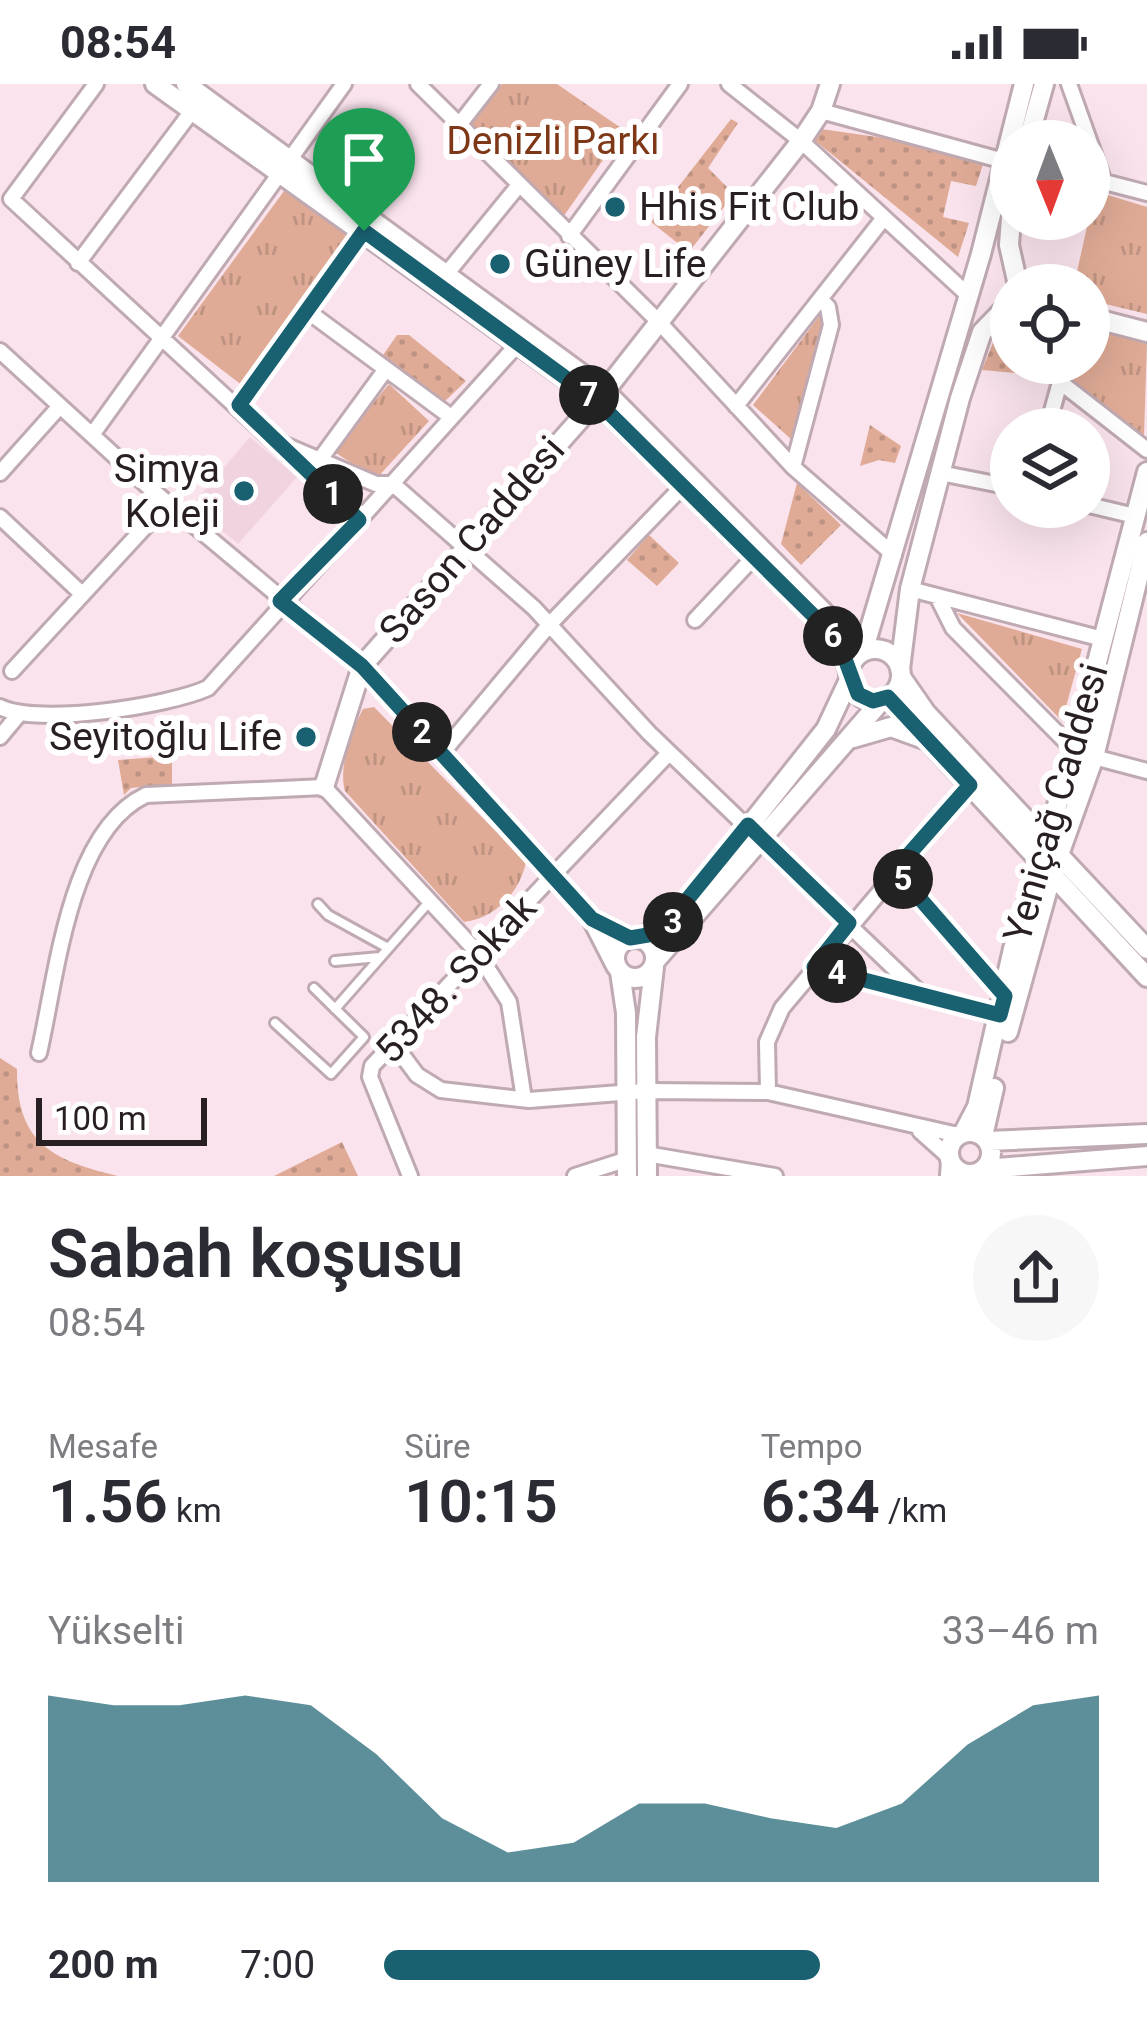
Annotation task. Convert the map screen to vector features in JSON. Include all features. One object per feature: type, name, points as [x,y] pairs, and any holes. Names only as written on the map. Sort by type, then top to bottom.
[{"type":"main road","points":[[155,84],[448,272],[600,396],[863,652],[886,652],[1020,815],[1147,949]]},
{"type":"main road","points":[[186,84],[283,167],[516,346],[600,396],[682,486],[829,631],[865,699],[885,699],[929,741],[1147,977]]},
{"type":"main road","name":"Sason Caddesi","points":[[324,788],[362,666],[600,396],[801,141],[821,111],[830,84]]},
{"type":"main road","points":[[1015,120],[1024,84]]},
{"type":"main road","points":[[1034,120],[1044,84]]},
{"type":"main road","points":[[592,919],[618,969],[639,979],[755,831],[826,729],[863,652],[894,555],[990,214]]},
{"type":"main road","points":[[977,263],[999,264]]},
{"type":"main road","points":[[968,295],[990,307]]},
{"type":"main road","points":[[1110,311],[1147,319]]},
{"type":"main road","points":[[1110,322],[1147,332]]},
{"type":"main road","points":[[637,1091],[616,952],[633,938],[670,926],[755,831],[885,699],[900,673],[910,589],[940,473],[978,340],[990,327]]},
{"type":"main road","name":"Yeniçağ Caddesi","points":[[1053,850],[1060,799],[1147,472]]},
{"type":"main road","name":"Yeniçağ Caddesi","points":[[973,1136],[1002,1006],[1045,871],[1094,757],[1147,542]]},
{"type":"main road","points":[[822,608],[839,619],[857,618],[884,585]]},
{"type":"main road","points":[[849,740],[891,727],[929,741]]},
{"type":"main road","points":[[1020,815],[1045,814],[1060,799]]},
{"type":"main road","name":"Yeniçağ Caddesi","points":[[973,1136],[1045,871]]},
{"type":"main road","points":[[592,919],[653,948],[634,1163],[647,1176]]},
{"type":"main road","points":[[1147,1134],[973,1136],[949,1164],[964,1174],[1147,1156]]},
{"type":"main road","points":[[973,1136],[991,1156],[980,1172]]},
{"type":"street","points":[[96,84],[5,200],[162,343],[239,405],[359,520]]},
{"type":"street","points":[[92,435],[344,84]]},
{"type":"street","points":[[418,84],[658,321],[793,467],[894,555]]},
{"type":"street","points":[[459,125],[491,84]]},
{"type":"street","points":[[569,236],[680,84]]},
{"type":"street","points":[[730,84],[801,141],[968,295]]},
{"type":"street","points":[[1069,84],[1079,120]]},
{"type":"street","points":[[78,263],[192,111]]},
{"type":"street","points":[[821,111],[990,157]]},
{"type":"street","points":[[1110,184],[1147,193]]},
{"type":"street","points":[[448,272],[520,185]]},
{"type":"street","points":[[736,406],[883,218]]},
{"type":"street","points":[[239,405],[364,231]]},
{"type":"street","points":[[793,467],[831,326],[831,314],[820,299]]},
{"type":"street","points":[[306,310],[451,417]]},
{"type":"street","points":[[0,707],[20,713],[147,704],[208,688],[280,601],[516,346]]},
{"type":"street","points":[[0,350],[167,503],[362,666],[592,919]]},
{"type":"street","points":[[321,458],[386,369]]},
{"type":"street","points":[[1053,408],[1060,382],[1093,408]]},
{"type":"street","points":[[0,473],[60,406]]},
{"type":"street","points":[[1110,421],[1147,450]]},
{"type":"street","points":[[280,443],[376,484],[393,484],[550,625],[670,752],[921,994]]},
{"type":"street","points":[[940,473],[990,483]]},
{"type":"street","points":[[442,753],[550,625],[682,486]]},
{"type":"street","points":[[11,671],[167,503]]},
{"type":"street","points":[[1110,510],[1135,516]]},
{"type":"street","points":[[0,518],[82,594]]},
{"type":"street","points":[[695,620],[754,557]]},
{"type":"street","points":[[910,589],[1103,639]]},
{"type":"street","points":[[939,600],[953,628],[1074,750]]},
{"type":"street","points":[[0,737],[20,713]]},
{"type":"street","name":"5348. Sokak","points":[[410,1176],[370,1077],[391,1040],[670,752]]},
{"type":"street","points":[[1094,757],[1147,771]]},
{"type":"street","points":[[768,1092],[767,1042],[782,1008],[970,785]]},
{"type":"street","points":[[39,1053],[86,861],[104,824],[121,806],[146,795],[324,788],[477,952],[509,1002],[524,1099]]},
{"type":"street","points":[[895,870],[1002,1006]]},
{"type":"street","points":[[814,967],[921,994],[1002,1006]]},
{"type":"street","points":[[391,1040],[417,1075],[441,1090],[524,1099],[637,1091],[768,1092],[973,1136]]},
{"type":"street","points":[[905,1123],[949,1164]]},
{"type":"street","points":[[575,1176],[634,1163],[769,1175]]},
{"type":"lane","points":[[335,1009],[430,901]]},
{"type":"lane","points":[[318,904],[328,915],[388,948]]},
{"type":"lane","points":[[335,961],[380,957]]},
{"type":"lane","points":[[275,1023],[331,1074],[364,1037],[314,988]]},
{"type":"shaded area","name":"Simya Koleji","points":[[250,437],[297,477],[238,544],[192,505]]},
{"type":"green space","name":"Denizli Parkı","points":[[502,84],[557,84],[624,130],[561,220],[469,124]]},
{"type":"green space","points":[[731,119],[738,123],[708,168],[734,194],[689,252],[651,222]]},
{"type":"green space","points":[[821,129],[905,141],[984,161],[976,186],[951,181],[943,217],[969,223],[958,257],[813,139]]},
{"type":"green space","points":[[287,187],[351,234],[243,386],[178,336]]},
{"type":"green space","points":[[1110,196],[1147,207],[1147,314],[1110,305],[1110,264],[1079,264],[1084,240],[1110,240]]},
{"type":"green space","points":[[820,315],[827,319],[793,441],[753,405]]},
{"type":"green space","points":[[1110,333],[1147,343],[1144,436],[1072,384],[1110,384]]},
{"type":"green space","points":[[397,335],[409,335],[466,381],[442,404],[381,358]]},
{"type":"green space","points":[[389,384],[429,421],[376,479],[333,451]]},
{"type":"green space","points":[[870,425],[901,446],[895,463],[879,460],[860,466]]},
{"type":"green space","points":[[797,483],[841,525],[801,565],[781,544]]},
{"type":"green space","points":[[649,535],[679,563],[657,586],[627,560]]},
{"type":"green space","points":[[957,613],[1082,649],[1062,721]]},
{"type":"green space","points":[[374,707],[526,862],[512,893],[486,916],[464,922],[345,791],[343,771],[351,738],[363,709]]},
{"type":"green space","points":[[172,756],[172,784],[131,788],[124,795],[118,760]]},
{"type":"green space","points":[[0,1058],[17,1069],[23,1115],[43,1145],[75,1164],[118,1176],[0,1176]]},
{"type":"green space","points":[[342,1142],[358,1176],[274,1176]]},
{"type":"place","name":"Hhis Fit Club","points":[[615,207]]},
{"type":"place","name":"Güney Life","points":[[500,264]]},
{"type":"place","name":"Simya Koleji","points":[[244,491]]},
{"type":"place","name":"Seyitoğlu Life","points":[[306,737]]},
{"type":"route","points":[[364,231],[596,400],[829,631],[841,648],[852,688],[873,701],[888,697],[970,785],[895,870],[1005,996],[1000,1015],[814,967],[849,923],[748,825],[660,933],[630,938],[592,919],[362,666],[280,601],[359,520],[239,405],[364,231]]}]
